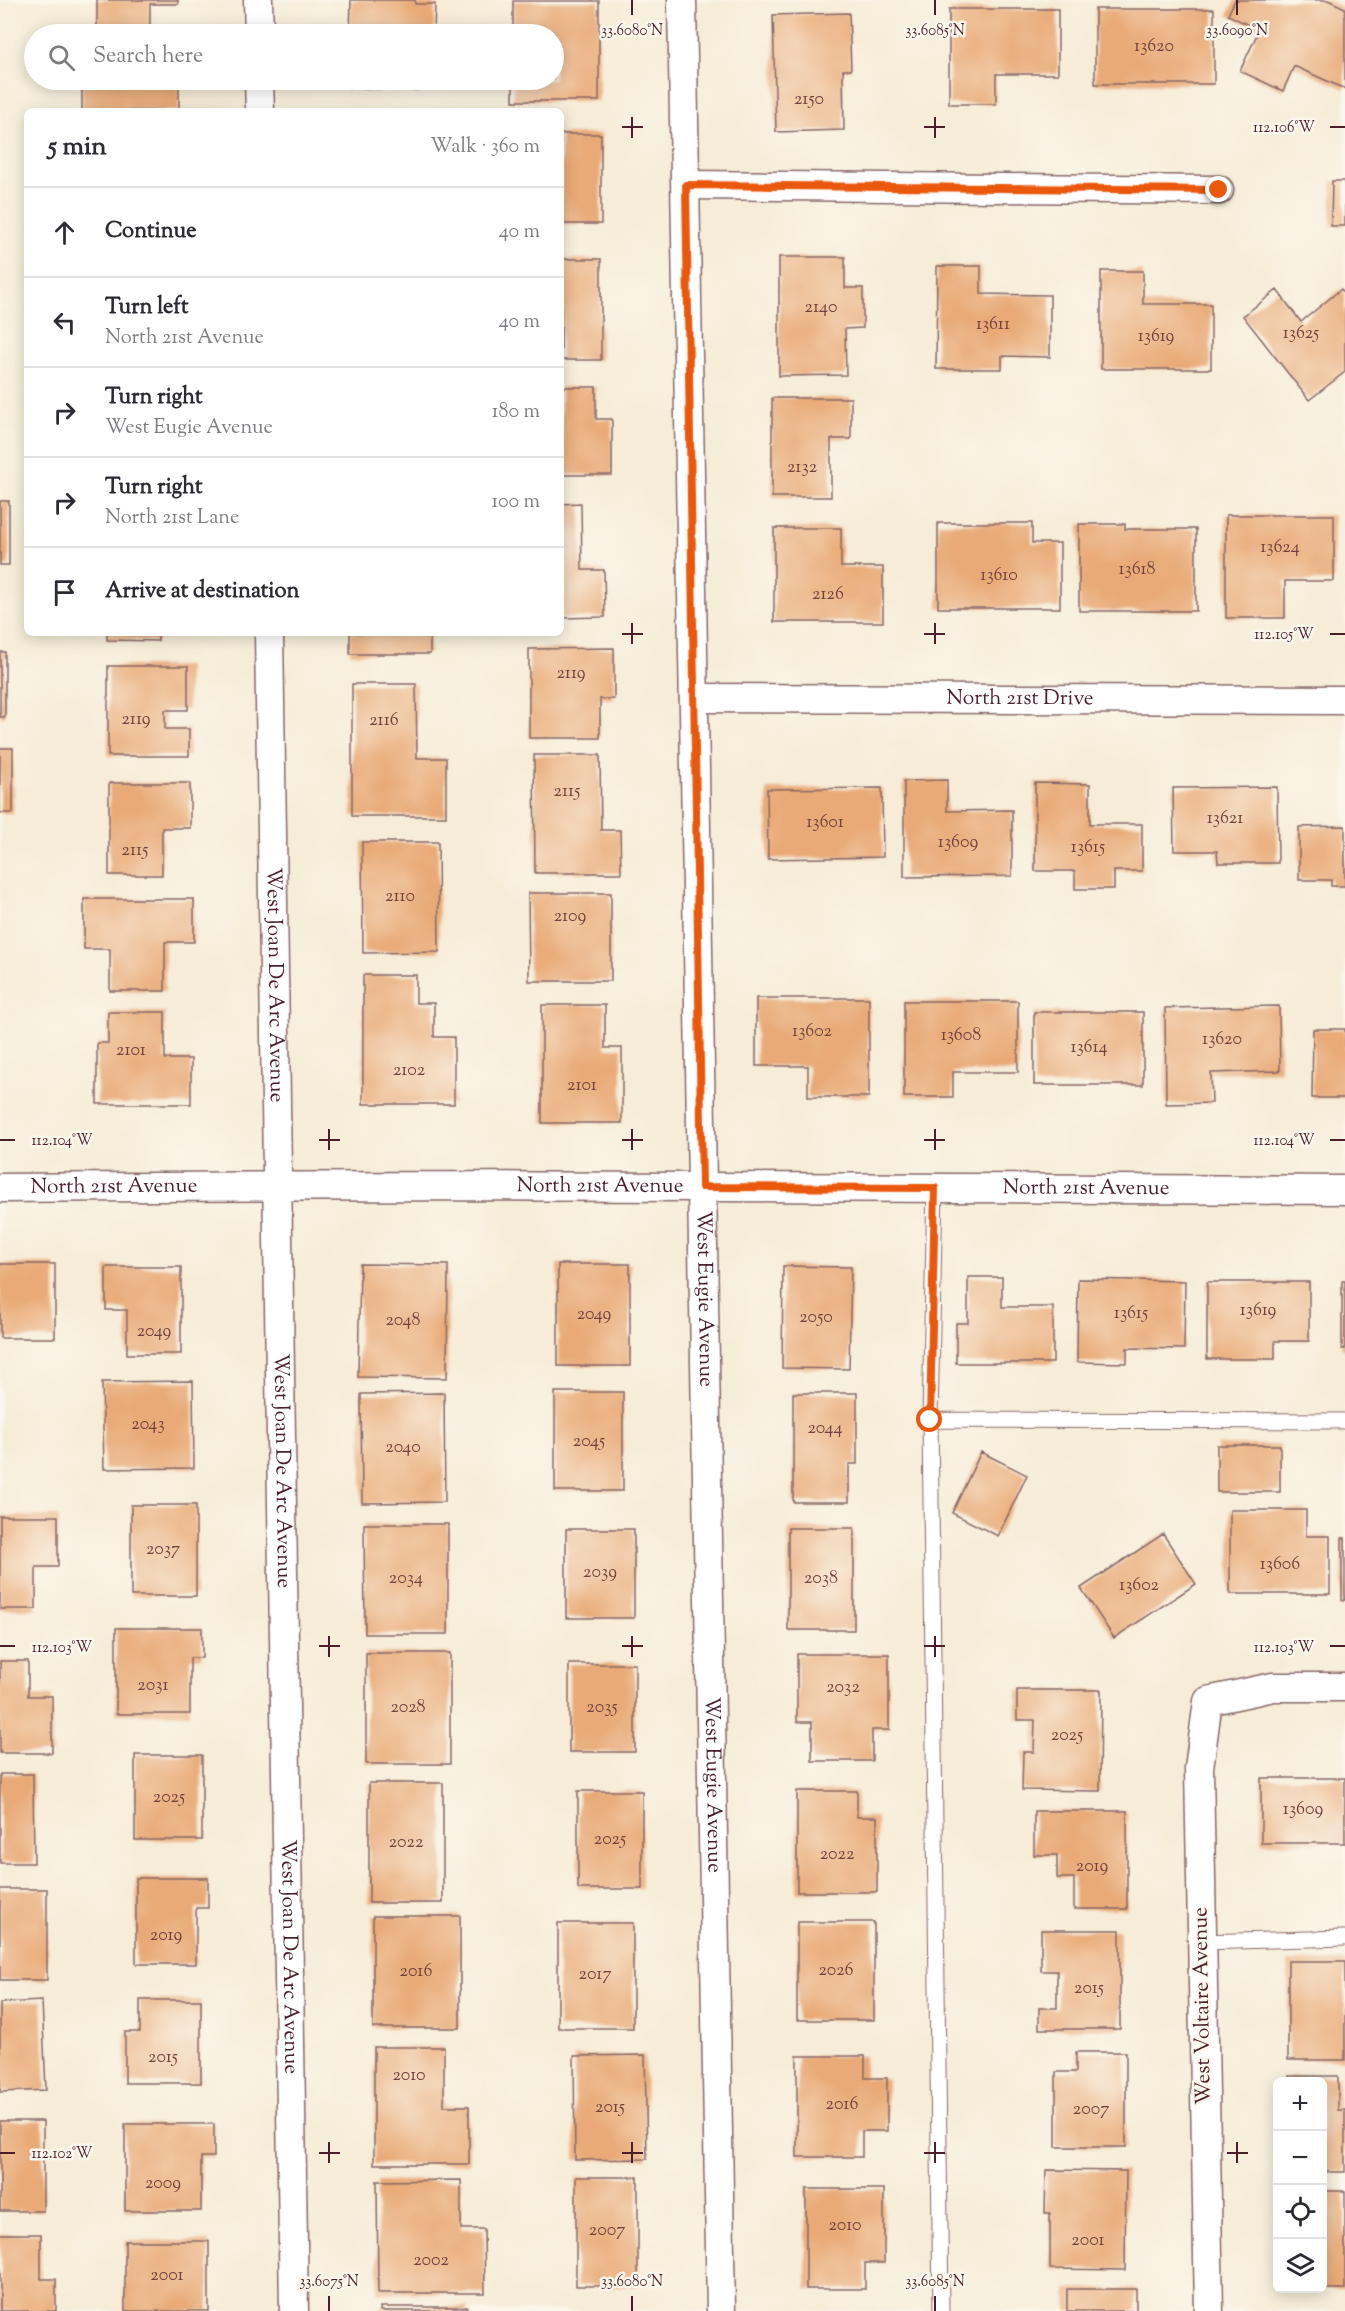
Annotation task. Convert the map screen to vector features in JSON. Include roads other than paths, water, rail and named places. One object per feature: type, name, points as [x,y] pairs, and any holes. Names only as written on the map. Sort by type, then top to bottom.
[{"type":"street","points":[[258,0],[259,24]]},
{"type":"street","name":"West Eugie Avenue","points":[[682,0],[721,2311]]},
{"type":"street","points":[[259,90],[260,108]]},
{"type":"street","points":[[686,185],[1219,190]]},
{"type":"street","name":"West Joan De Arc Avenue","points":[[269,636],[294,2311]]},
{"type":"street","name":"North 21st Drive","points":[[694,698],[1345,700]]},
{"type":"street","name":"North 21st Avenue","points":[[0,1188],[279,1186],[1345,1190]]},
{"type":"street","name":"West Voltaire Avenue","points":[[1209,2311],[1198,1768],[1208,1701],[1273,1687],[1345,1688]]},
{"type":"lane","points":[[935,1188],[930,1420],[941,2311]]},
{"type":"lane","points":[[930,1420],[1345,1421]]},
{"type":"lane","points":[[1202,1942],[1345,1938]]}]
